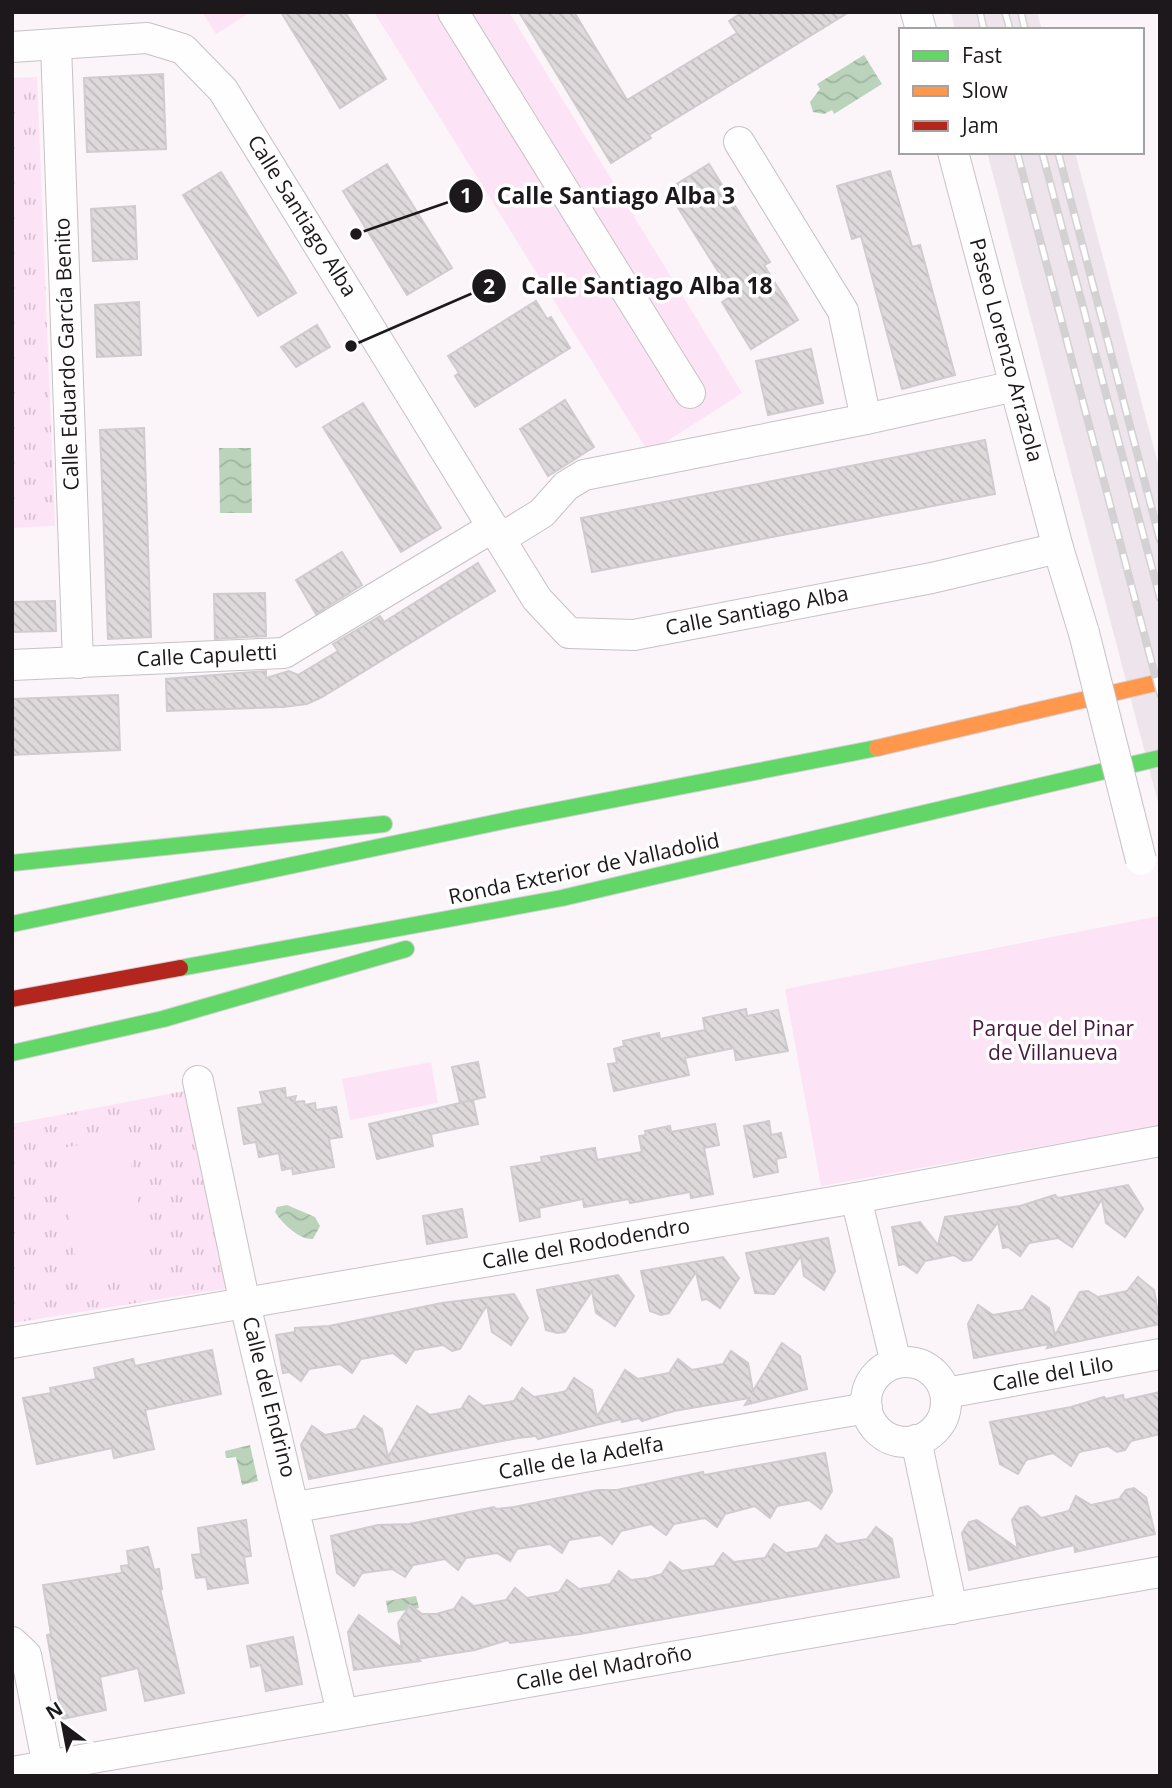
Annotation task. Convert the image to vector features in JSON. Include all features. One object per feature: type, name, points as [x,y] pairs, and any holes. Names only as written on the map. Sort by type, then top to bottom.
[{"type":"highway","points":[[12,924],[509,820],[828,758],[1160,682]]},
{"type":"highway","name":"Ronda Exterior de Valladolid","points":[[12,999],[562,898],[1160,758]]},
{"type":"highway","points":[[428,819],[509,820]]},
{"type":"highway","points":[[12,863],[400,822]]},
{"type":"highway","points":[[453,936],[562,898]]},
{"type":"highway","points":[[12,1052],[163,1018],[426,943]]},
{"type":"street","points":[[453,12],[690,393]]},
{"type":"street","name":"Calle Santiago Alba","points":[[12,47],[147,38],[183,49],[223,90],[537,599],[569,633],[634,635],[932,578],[1058,548]]},
{"type":"street","name":"Calle Eduardo García Benito","points":[[56,45],[78,663]]},
{"type":"street","points":[[739,142],[843,311],[866,419]]},
{"type":"street","name":"Paseo Lorenzo Arrazola","points":[[954,154],[1058,548],[1084,633],[1141,860]]},
{"type":"street","points":[[497,533],[542,513],[566,486],[584,474],[866,419],[1015,386]]},
{"type":"street","name":"Calle Capuletti","points":[[12,666],[284,653],[497,533]]},
{"type":"street","name":"Calle del Endrino","points":[[198,1081],[246,1304],[296,1507],[342,1713]]},
{"type":"street","name":"Calle del Rododendro","points":[[12,1343],[856,1198],[1160,1141]]},
{"type":"street","points":[[856,1198],[896,1363]]},
{"type":"street","name":"Calle del Lilo","points":[[946,1393],[1160,1354]]},
{"type":"street","points":[[912,1362],[928,1367],[939,1378],[946,1393],[943,1418],[927,1436],[916,1440],[890,1438],[871,1420],[867,1408],[867,1393],[873,1380],[883,1369],[896,1363],[912,1362]]},
{"type":"street","name":"Calle de la Adelfa","points":[[296,1507],[867,1408]]},
{"type":"street","points":[[916,1440],[952,1609]]},
{"type":"street","name":"Calle del Madroño","points":[[12,1772],[1160,1572]]},
{"type":"street","points":[[12,1642],[26,1655],[48,1766]]},
{"type":"shaded area","points":[[951,12],[1037,12],[1041,28],[955,28]]},
{"type":"shaded area","points":[[988,154],[1076,154],[1160,471],[1160,810]]},
{"type":"green space","points":[[202,12],[251,12],[216,34]]},
{"type":"green space","points":[[374,12],[509,12],[742,393],[649,453]]},
{"type":"green space","points":[[37,77],[55,526],[12,528],[12,78]]},
{"type":"green space","name":"Parque del Pinar de Villanueva","points":[[1160,916],[1160,1125],[821,1186],[785,989]]},
{"type":"green space","points":[[431,1062],[438,1103],[350,1120],[342,1079]]},
{"type":"green space","points":[[184,1091],[229,1288],[13,1323],[12,1124]]},
{"type":"green space","points":[[126,1137],[151,1273],[81,1286],[56,1149]]},
{"type":"water","points":[[864,55],[882,84],[834,114],[832,110],[824,114],[813,112],[810,102],[820,89],[817,84]]},
{"type":"water","points":[[219,448],[251,448],[252,513],[220,513]]},
{"type":"water","points":[[287,1205],[315,1217],[320,1226],[313,1239],[297,1234],[286,1226],[275,1212],[277,1207]]},
{"type":"water","points":[[250,1445],[258,1481],[242,1485],[236,1457],[226,1458],[225,1451]]},
{"type":"water","points":[[416,1596],[419,1608],[388,1613],[386,1601]]},
{"type":"building","points":[[281,12],[345,12],[386,79],[340,108]]},
{"type":"building","points":[[519,12],[574,12],[627,100],[737,33],[729,21],[743,12],[849,12],[649,135],[651,138],[611,163]]},
{"type":"building","points":[[163,74],[166,149],[87,152],[84,78]]},
{"type":"building","points":[[387,164],[452,268],[407,295],[343,191]]},
{"type":"building","points":[[709,164],[770,262],[764,265],[798,320],[751,349],[722,302],[733,295],[667,190]]},
{"type":"building","points":[[890,171],[912,247],[920,245],[955,375],[902,389],[861,236],[852,239],[837,186]]},
{"type":"building","points":[[221,172],[296,293],[258,316],[183,195]]},
{"type":"building","points":[[135,206],[137,259],[93,261],[91,209]]},
{"type":"building","points":[[536,301],[547,319],[551,317],[570,348],[475,407],[455,376],[459,373],[448,356]]},
{"type":"building","points":[[139,302],[141,355],[97,357],[95,305]]},
{"type":"building","points":[[317,325],[330,347],[296,367],[281,347]]},
{"type":"building","points":[[811,349],[823,403],[768,415],[756,361]]},
{"type":"building","points":[[565,400],[594,447],[548,476],[520,429]]},
{"type":"building","points":[[363,403],[441,528],[401,552],[323,427]]},
{"type":"building","points":[[144,428],[151,637],[108,639],[100,430]]},
{"type":"building","points":[[985,440],[995,494],[592,572],[581,518]]},
{"type":"building","points":[[342,552],[362,585],[316,614],[296,580]]},
{"type":"building","points":[[478,563],[495,591],[322,697],[307,704],[283,707],[167,711],[166,679],[266,671],[266,678],[289,671],[298,675],[338,651],[333,644],[380,616],[384,622]]},
{"type":"building","points":[[265,593],[266,636],[215,639],[214,594]]},
{"type":"building","points":[[55,601],[56,631],[12,632],[12,602]]},
{"type":"building","points":[[118,695],[120,750],[12,755],[12,699]]},
{"type":"building","points":[[746,1009],[747,1016],[778,1010],[788,1051],[736,1060],[734,1048],[685,1058],[689,1075],[614,1091],[608,1064],[617,1063],[614,1049],[624,1046],[623,1041],[659,1033],[660,1039],[705,1030],[703,1018]]},
{"type":"building","points":[[478,1062],[485,1097],[460,1103],[452,1067]]},
{"type":"building","points":[[285,1088],[286,1098],[296,1096],[294,1102],[304,1101],[305,1105],[315,1103],[316,1110],[336,1107],[342,1137],[329,1139],[334,1167],[293,1174],[292,1168],[282,1170],[279,1153],[259,1157],[256,1142],[244,1144],[238,1108],[263,1104],[260,1092]]},
{"type":"building","points":[[473,1100],[478,1124],[431,1134],[433,1146],[377,1159],[369,1124]]},
{"type":"building","points":[[769,1121],[771,1135],[781,1133],[786,1157],[776,1159],[778,1172],[754,1177],[744,1126]]},
{"type":"building","points":[[715,1124],[719,1145],[704,1148],[713,1194],[691,1198],[690,1192],[630,1203],[629,1199],[584,1207],[583,1199],[539,1208],[540,1217],[520,1221],[511,1167],[542,1162],[541,1157],[595,1148],[597,1160],[642,1152],[639,1136],[646,1135],[645,1131],[670,1126],[671,1132]]},
{"type":"building","points":[[1128,1185],[1143,1209],[1125,1237],[1106,1223],[1102,1199],[1072,1247],[1058,1238],[1029,1243],[1020,1256],[1008,1247],[1003,1248],[998,1222],[971,1260],[963,1261],[954,1255],[925,1261],[917,1273],[904,1264],[899,1265],[892,1227],[920,1222],[938,1245],[945,1217],[1020,1206],[1055,1195],[1058,1198]]},
{"type":"building","points":[[462,1209],[467,1237],[427,1244],[423,1216]]},
{"type":"building","points":[[828,1238],[835,1271],[824,1290],[804,1276],[801,1256],[774,1294],[755,1293],[746,1253]]},
{"type":"building","points":[[723,1257],[739,1278],[720,1308],[707,1299],[702,1300],[696,1272],[669,1313],[661,1315],[650,1311],[641,1271]]},
{"type":"building","points":[[618,1275],[634,1296],[615,1326],[596,1313],[592,1291],[565,1332],[546,1330],[537,1290]]},
{"type":"building","points":[[1138,1277],[1154,1290],[1160,1324],[1047,1348],[1049,1344],[974,1358],[968,1324],[978,1305],[993,1315],[1023,1310],[1032,1296],[1049,1308],[1055,1335],[1080,1292],[1088,1291],[1098,1297],[1127,1291]]},
{"type":"building","points":[[514,1294],[528,1318],[511,1345],[492,1332],[487,1305],[460,1349],[452,1351],[443,1345],[414,1350],[406,1363],[393,1353],[361,1359],[352,1373],[340,1364],[309,1369],[301,1381],[289,1372],[283,1373],[276,1335],[295,1332],[295,1328],[329,1326],[442,1303]]},
{"type":"building","points":[[782,1343],[800,1356],[807,1389],[745,1405],[749,1398],[674,1411],[642,1421],[639,1418],[622,1422],[621,1419],[538,1439],[536,1436],[518,1438],[309,1479],[301,1445],[312,1426],[325,1435],[356,1429],[364,1416],[382,1429],[388,1457],[417,1406],[430,1415],[461,1409],[469,1396],[483,1406],[514,1401],[522,1388],[534,1397],[566,1391],[574,1378],[592,1390],[597,1417],[625,1370],[638,1379],[669,1373],[678,1359],[692,1370],[723,1364],[731,1351],[748,1363],[753,1391]]},
{"type":"building","points":[[212,1350],[221,1394],[145,1410],[154,1449],[114,1458],[112,1448],[37,1464],[23,1398],[51,1393],[50,1388],[96,1379],[94,1368],[133,1359],[135,1366]]},
{"type":"building","points":[[1160,1392],[1160,1434],[1131,1441],[1125,1450],[1117,1452],[1108,1446],[1079,1452],[1071,1466],[1053,1453],[1026,1460],[1018,1474],[1000,1464],[990,1422],[1071,1407],[1104,1397],[1106,1399],[1123,1395],[1124,1400]]},
{"type":"building","points":[[825,1453],[832,1491],[821,1509],[809,1500],[777,1506],[770,1518],[755,1506],[725,1514],[717,1527],[705,1518],[674,1524],[666,1535],[651,1524],[621,1531],[612,1544],[601,1535],[569,1540],[562,1553],[550,1544],[517,1549],[510,1561],[497,1553],[466,1558],[458,1570],[445,1559],[413,1565],[405,1577],[392,1569],[362,1573],[354,1586],[337,1573],[331,1536],[378,1525],[409,1524],[494,1507],[514,1507],[598,1490],[617,1490],[703,1472],[704,1475]]},
{"type":"building","points":[[1134,1488],[1146,1497],[1155,1534],[1075,1552],[1074,1545],[969,1570],[962,1533],[969,1522],[977,1520],[1018,1549],[1012,1520],[1020,1508],[1028,1506],[1041,1518],[1069,1511],[1076,1496],[1091,1505],[1119,1499],[1126,1490]]},
{"type":"building","points":[[246,1520],[251,1556],[244,1557],[248,1583],[208,1589],[206,1577],[196,1578],[192,1555],[201,1554],[198,1528]]},
{"type":"building","points":[[876,1527],[892,1539],[899,1577],[580,1634],[510,1643],[508,1640],[475,1650],[417,1659],[420,1661],[354,1670],[348,1632],[359,1615],[402,1648],[398,1623],[410,1605],[422,1614],[436,1614],[454,1609],[462,1597],[474,1606],[506,1600],[515,1588],[527,1598],[559,1592],[567,1580],[579,1589],[610,1584],[619,1571],[631,1580],[648,1578],[662,1574],[670,1562],[682,1571],[714,1566],[723,1553],[734,1562],[765,1558],[774,1544],[786,1553],[818,1548],[826,1535],[837,1544],[867,1539]]},
{"type":"building","points":[[148,1547],[154,1570],[159,1569],[160,1589],[184,1693],[145,1701],[138,1668],[100,1677],[106,1710],[62,1719],[47,1635],[51,1634],[43,1585],[122,1573],[121,1566],[129,1565],[127,1551]]},
{"type":"building","points":[[293,1637],[302,1684],[266,1691],[261,1665],[251,1667],[247,1646]]},
{"type":"railway","points":[[980,12],[984,28]]},
{"type":"railway","points":[[1005,12],[1009,28]]},
{"type":"railway","points":[[1021,12],[1025,28]]},
{"type":"railway","points":[[1018,154],[1160,694]]},
{"type":"railway","points":[[1043,154],[1160,598]]},
{"type":"railway","points":[[1059,154],[1160,540]]},
{"type":"traffic: fast","points":[[12,924],[508,820],[877,748]]},
{"type":"traffic: fast","points":[[180,968],[562,898],[1160,758]]},
{"type":"traffic: fast","points":[[12,863],[384,824]]},
{"type":"traffic: fast","points":[[12,1053],[163,1019],[406,949]]},
{"type":"traffic: slow","points":[[877,748],[1160,682]]},
{"type":"traffic: jam","points":[[12,999],[180,968]]},
{"type":"place","name":"Calle Santiago Alba 3","points":[[356,234]]},
{"type":"place","name":"Calle Santiago Alba 18","points":[[351,346]]}]
